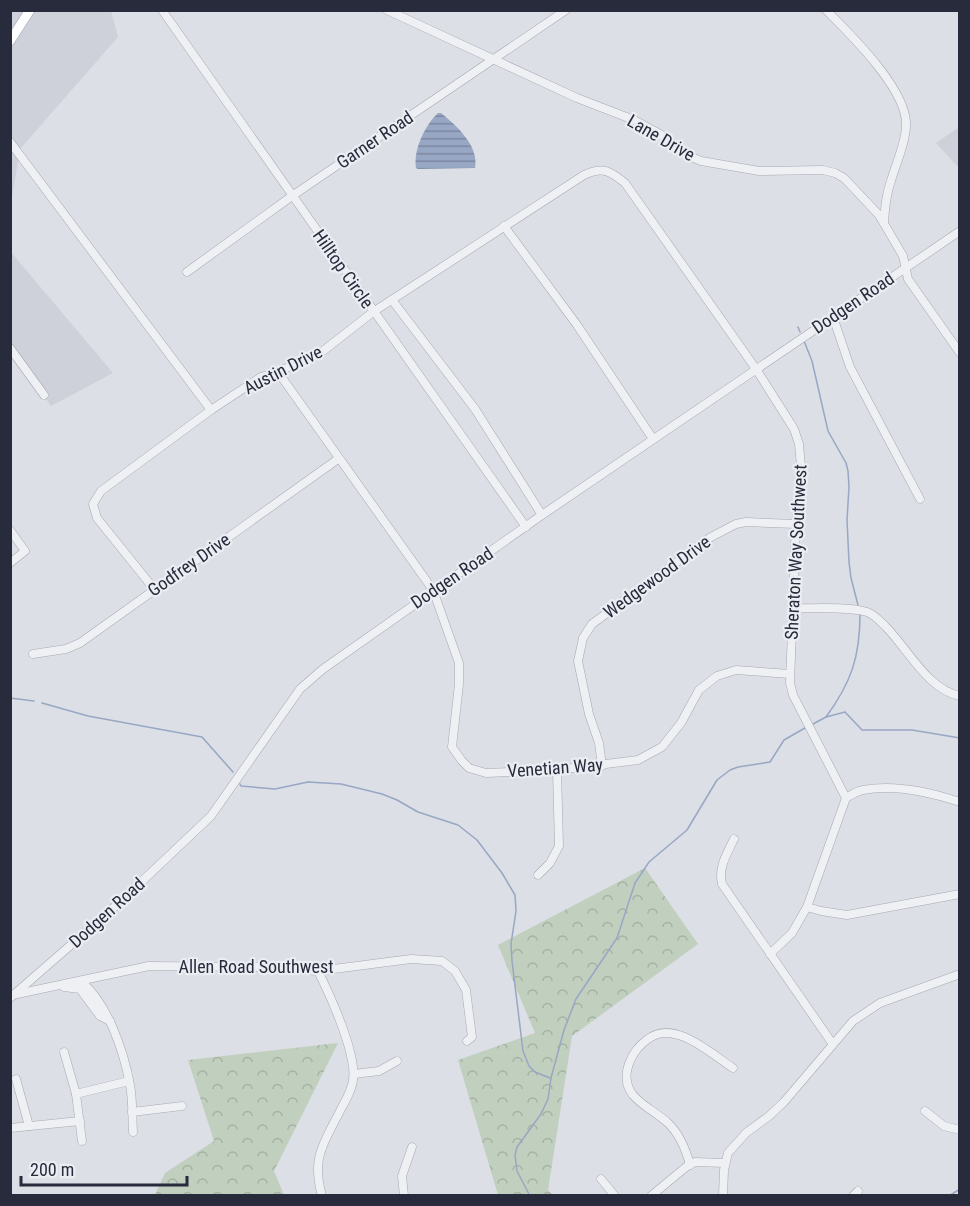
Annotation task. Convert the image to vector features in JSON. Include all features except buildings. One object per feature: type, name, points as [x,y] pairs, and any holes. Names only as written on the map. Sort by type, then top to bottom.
[{"type":"main road","points":[[10,41],[30,10]]},
{"type":"street","name":"Hilltop Circle","points":[[162,10],[526,527]]},
{"type":"street","name":"Lane Drive","points":[[387,10],[577,98],[642,124],[660,134],[689,156],[759,171],[835,172],[863,197],[884,223],[903,256],[908,279],[960,353]]},
{"type":"street","name":"Garner Road","points":[[187,272],[292,196],[566,10]]},
{"type":"street","points":[[826,10],[867,51],[887,78],[906,119],[902,148],[890,183],[884,223]]},
{"type":"street","points":[[10,142],[211,410]]},
{"type":"street","name":"Austin Drive","points":[[154,589],[97,518],[93,504],[102,491],[211,410],[261,377],[278,372],[323,351],[373,312],[504,226],[584,175],[601,170]]},
{"type":"street","name":"Sheraton Way Southwest","points":[[601,170],[609,171],[625,183],[756,369],[794,429],[799,444],[801,467],[796,524],[790,674],[793,694],[846,798]]},
{"type":"street","points":[[504,226],[577,326],[653,439]]},
{"type":"street","name":"Dodgen Road","points":[[13,996],[112,909],[211,816],[300,689],[355,645],[433,590],[960,231]]},
{"type":"street","points":[[392,300],[475,409],[542,515]]},
{"type":"street","points":[[833,317],[850,368],[920,499]]},
{"type":"street","points":[[10,348],[44,395]]},
{"type":"street","name":"Venetian Way","points":[[278,372],[433,590],[459,663],[453,747],[469,768],[486,773],[556,770],[638,760],[662,747],[681,723],[699,690],[717,676],[736,670],[790,674]]},
{"type":"street","name":"Godfrey Drive","points":[[33,654],[66,649],[80,644],[338,459]]},
{"type":"street","name":"Wedgewood Drive","points":[[602,766],[578,661],[583,638],[592,624],[711,537],[736,524],[746,522],[796,524]]},
{"type":"street","points":[[10,530],[25,551],[10,563]]},
{"type":"street","points":[[792,608],[857,610],[876,617],[900,641],[918,666],[935,683],[951,694],[960,696]]},
{"type":"street","points":[[538,875],[550,863],[559,846],[556,770]]},
{"type":"street","points":[[771,954],[792,933],[807,907],[846,798],[861,790],[895,789],[936,794],[960,802]]},
{"type":"street","points":[[734,839],[722,865],[720,875],[722,884],[832,1043]]},
{"type":"street","points":[[807,907],[847,915],[960,894]]},
{"type":"street","name":"Allen Road Southwest","points":[[13,996],[56,986],[80,985],[149,966],[256,967],[318,971],[411,959],[442,962],[455,971],[466,990],[472,1036],[467,1041]]},
{"type":"street","points":[[318,971],[347,1042],[354,1074],[347,1098],[317,1160],[317,1178],[322,1196]]},
{"type":"street","points":[[723,1196],[725,1162],[729,1153],[736,1144],[784,1102],[853,1021],[880,1003],[960,974]]},
{"type":"street","points":[[80,985],[95,1003],[100,1016],[111,1021],[129,1081],[133,1132]]},
{"type":"street","points":[[690,1165],[685,1149],[669,1124],[633,1096],[628,1080],[628,1064],[634,1051],[645,1040],[654,1034],[672,1032],[701,1047],[733,1068]]},
{"type":"street","points":[[64,1052],[76,1094],[82,1141]]},
{"type":"street","points":[[354,1074],[379,1071],[397,1061]]},
{"type":"street","points":[[16,1079],[29,1126]]},
{"type":"street","points":[[76,1094],[129,1081]]},
{"type":"street","points":[[132,1112],[182,1106]]},
{"type":"street","points":[[925,1111],[944,1126],[960,1130]]},
{"type":"street","points":[[10,1128],[80,1121]]},
{"type":"street","points":[[404,1196],[402,1176],[412,1147]]},
{"type":"street","points":[[651,1196],[695,1162],[725,1162]]},
{"type":"street","points":[[601,1179],[615,1196]]},
{"type":"shaded area","points":[[11,11],[111,11],[118,37],[20,149],[11,203]]},
{"type":"shaded area","points":[[959,127],[959,168],[936,143]]},
{"type":"shaded area","points":[[10,251],[113,373],[51,406],[11,349]]},
{"type":"green space","points":[[645,868],[698,944],[572,1036],[548,1190],[553,1195],[498,1195],[458,1060],[535,1033],[498,945]]},
{"type":"green space","points":[[338,1043],[274,1171],[284,1195],[155,1195],[165,1173],[214,1141],[188,1060]]},
{"type":"water","points":[[438,113],[447,118],[466,137],[474,152],[475,168],[416,168],[416,154],[421,138]]},
{"type":"waterway","points":[[798,327],[800,332]]},
{"type":"waterway","points":[[804,341],[812,361],[828,431],[848,471],[849,562],[858,605]]},
{"type":"waterway","points":[[826,717],[842,693],[856,657],[860,614]]},
{"type":"waterway","points":[[10,698],[34,701]]},
{"type":"waterway","points":[[42,703],[88,716],[202,737],[233,772]]},
{"type":"waterway","points":[[813,724],[826,717],[845,712],[862,730],[912,730],[960,738]]},
{"type":"waterway","points":[[530,1196],[517,1171],[515,1155],[517,1147],[541,1114],[548,1099],[551,1078],[564,1030],[576,999],[617,938],[635,883],[649,862],[687,830],[717,780],[738,767],[770,762],[784,740],[805,728]]},
{"type":"waterway","points":[[240,784],[241,786],[275,789],[308,782],[341,784],[382,794],[418,812],[458,825],[477,840],[502,873],[515,895],[516,911],[511,944],[523,1051],[529,1066],[535,1072],[550,1078]]},
{"type":"waterway","points":[[949,1196],[960,1189]]}]
